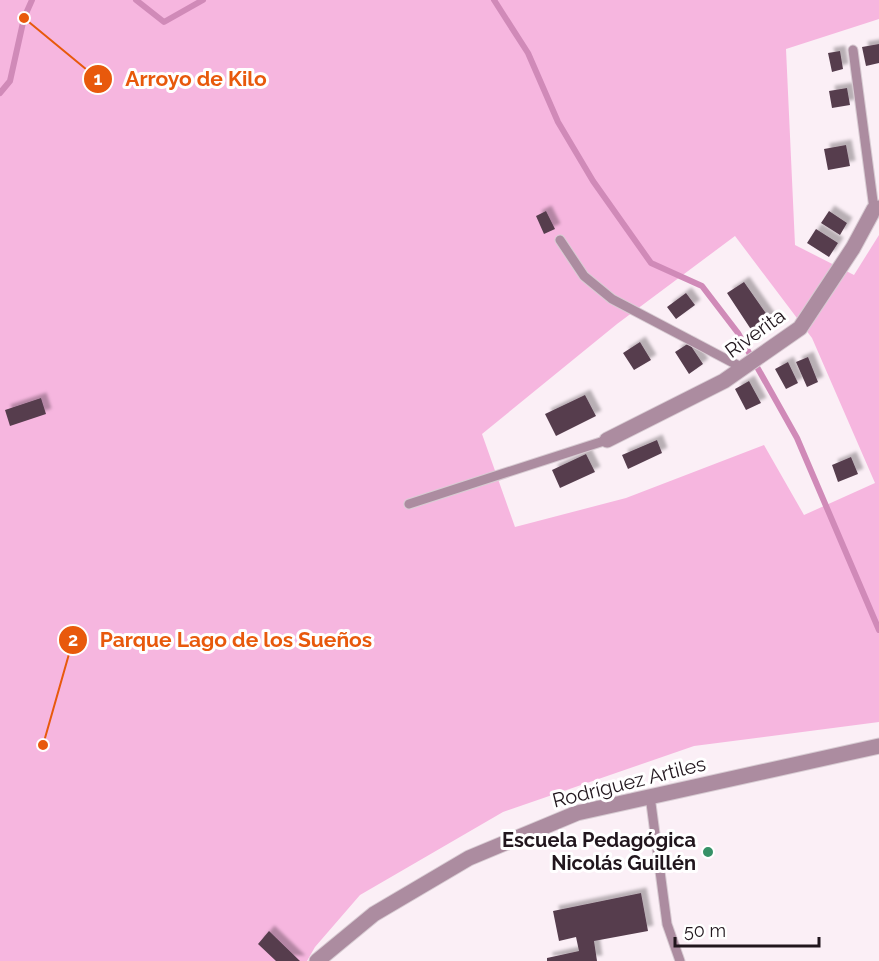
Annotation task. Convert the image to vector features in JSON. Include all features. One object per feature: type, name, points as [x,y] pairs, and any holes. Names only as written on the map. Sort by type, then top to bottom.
[{"type":"street","name":"Riverita","points":[[607,440],[723,381],[800,328],[853,248],[876,208]]},
{"type":"street","name":"Rodríguez Artiles","points":[[317,961],[374,914],[469,858],[577,813],[879,746]]},
{"type":"lane","points":[[853,50],[876,208]]},
{"type":"lane","points":[[560,240],[584,276],[612,299],[743,368]]},
{"type":"lane","points":[[409,504],[607,440]]},
{"type":"lane","points":[[650,796],[667,924],[680,961]]},
{"type":"shaded area","points":[[0,0],[879,0],[879,19],[786,49],[795,245],[854,275],[879,235],[879,722],[694,746],[503,812],[360,895],[315,947],[307,961],[0,961]],"holes":[[[735,236],[812,338],[875,483],[804,515],[764,445],[626,498],[515,527],[482,434],[617,324]]]},
{"type":"building","points":[[879,44],[879,63],[866,66],[862,47]]},
{"type":"building","points":[[840,51],[843,69],[832,72],[828,53]]},
{"type":"building","points":[[847,88],[850,105],[832,108],[829,91]]},
{"type":"building","points":[[846,145],[850,166],[828,170],[824,149]]},
{"type":"building","points":[[546,211],[555,229],[544,234],[536,216]]},
{"type":"building","points":[[829,211],[847,223],[840,235],[821,223]]},
{"type":"building","points":[[816,229],[838,243],[829,257],[807,243]]},
{"type":"building","points":[[744,282],[772,322],[754,334],[727,293]]},
{"type":"building","points":[[686,293],[695,305],[676,319],[667,307]]},
{"type":"building","points":[[640,342],[651,360],[634,370],[623,353]]},
{"type":"building","points":[[689,343],[703,364],[689,374],[675,352]]},
{"type":"building","points":[[808,357],[818,382],[807,387],[796,362]]},
{"type":"building","points":[[788,362],[798,383],[786,389],[775,369]]},
{"type":"building","points":[[749,381],[761,403],[746,410],[735,389]]},
{"type":"building","points":[[585,395],[596,416],[556,436],[545,414]]},
{"type":"building","points":[[41,398],[46,414],[10,426],[5,410]]},
{"type":"building","points":[[657,440],[662,453],[628,469],[622,455]]},
{"type":"building","points":[[586,454],[595,472],[560,488],[552,470]]},
{"type":"building","points":[[851,457],[858,474],[838,482],[832,465]]},
{"type":"building","points":[[641,893],[648,931],[594,941],[597,961],[547,961],[547,958],[579,951],[576,937],[559,941],[553,911]]},
{"type":"building","points":[[269,931],[300,961],[276,961],[258,944]]},
{"type":"waterway","points":[[0,93],[10,81],[24,18],[32,0]]},
{"type":"waterway","points":[[136,0],[164,22],[203,0]]},
{"type":"waterway","points":[[494,0],[528,53],[558,122],[593,181],[651,263],[702,286],[738,333],[797,438],[879,630]]},
{"type":"place","name":"Arroyo de Kilo","points":[[24,18]]},
{"type":"place","name":"Parque Lago de los Sueños","points":[[43,745]]},
{"type":"place","name":"Escuela Pedagógica Nicolás Guillén","points":[[708,852]]}]
